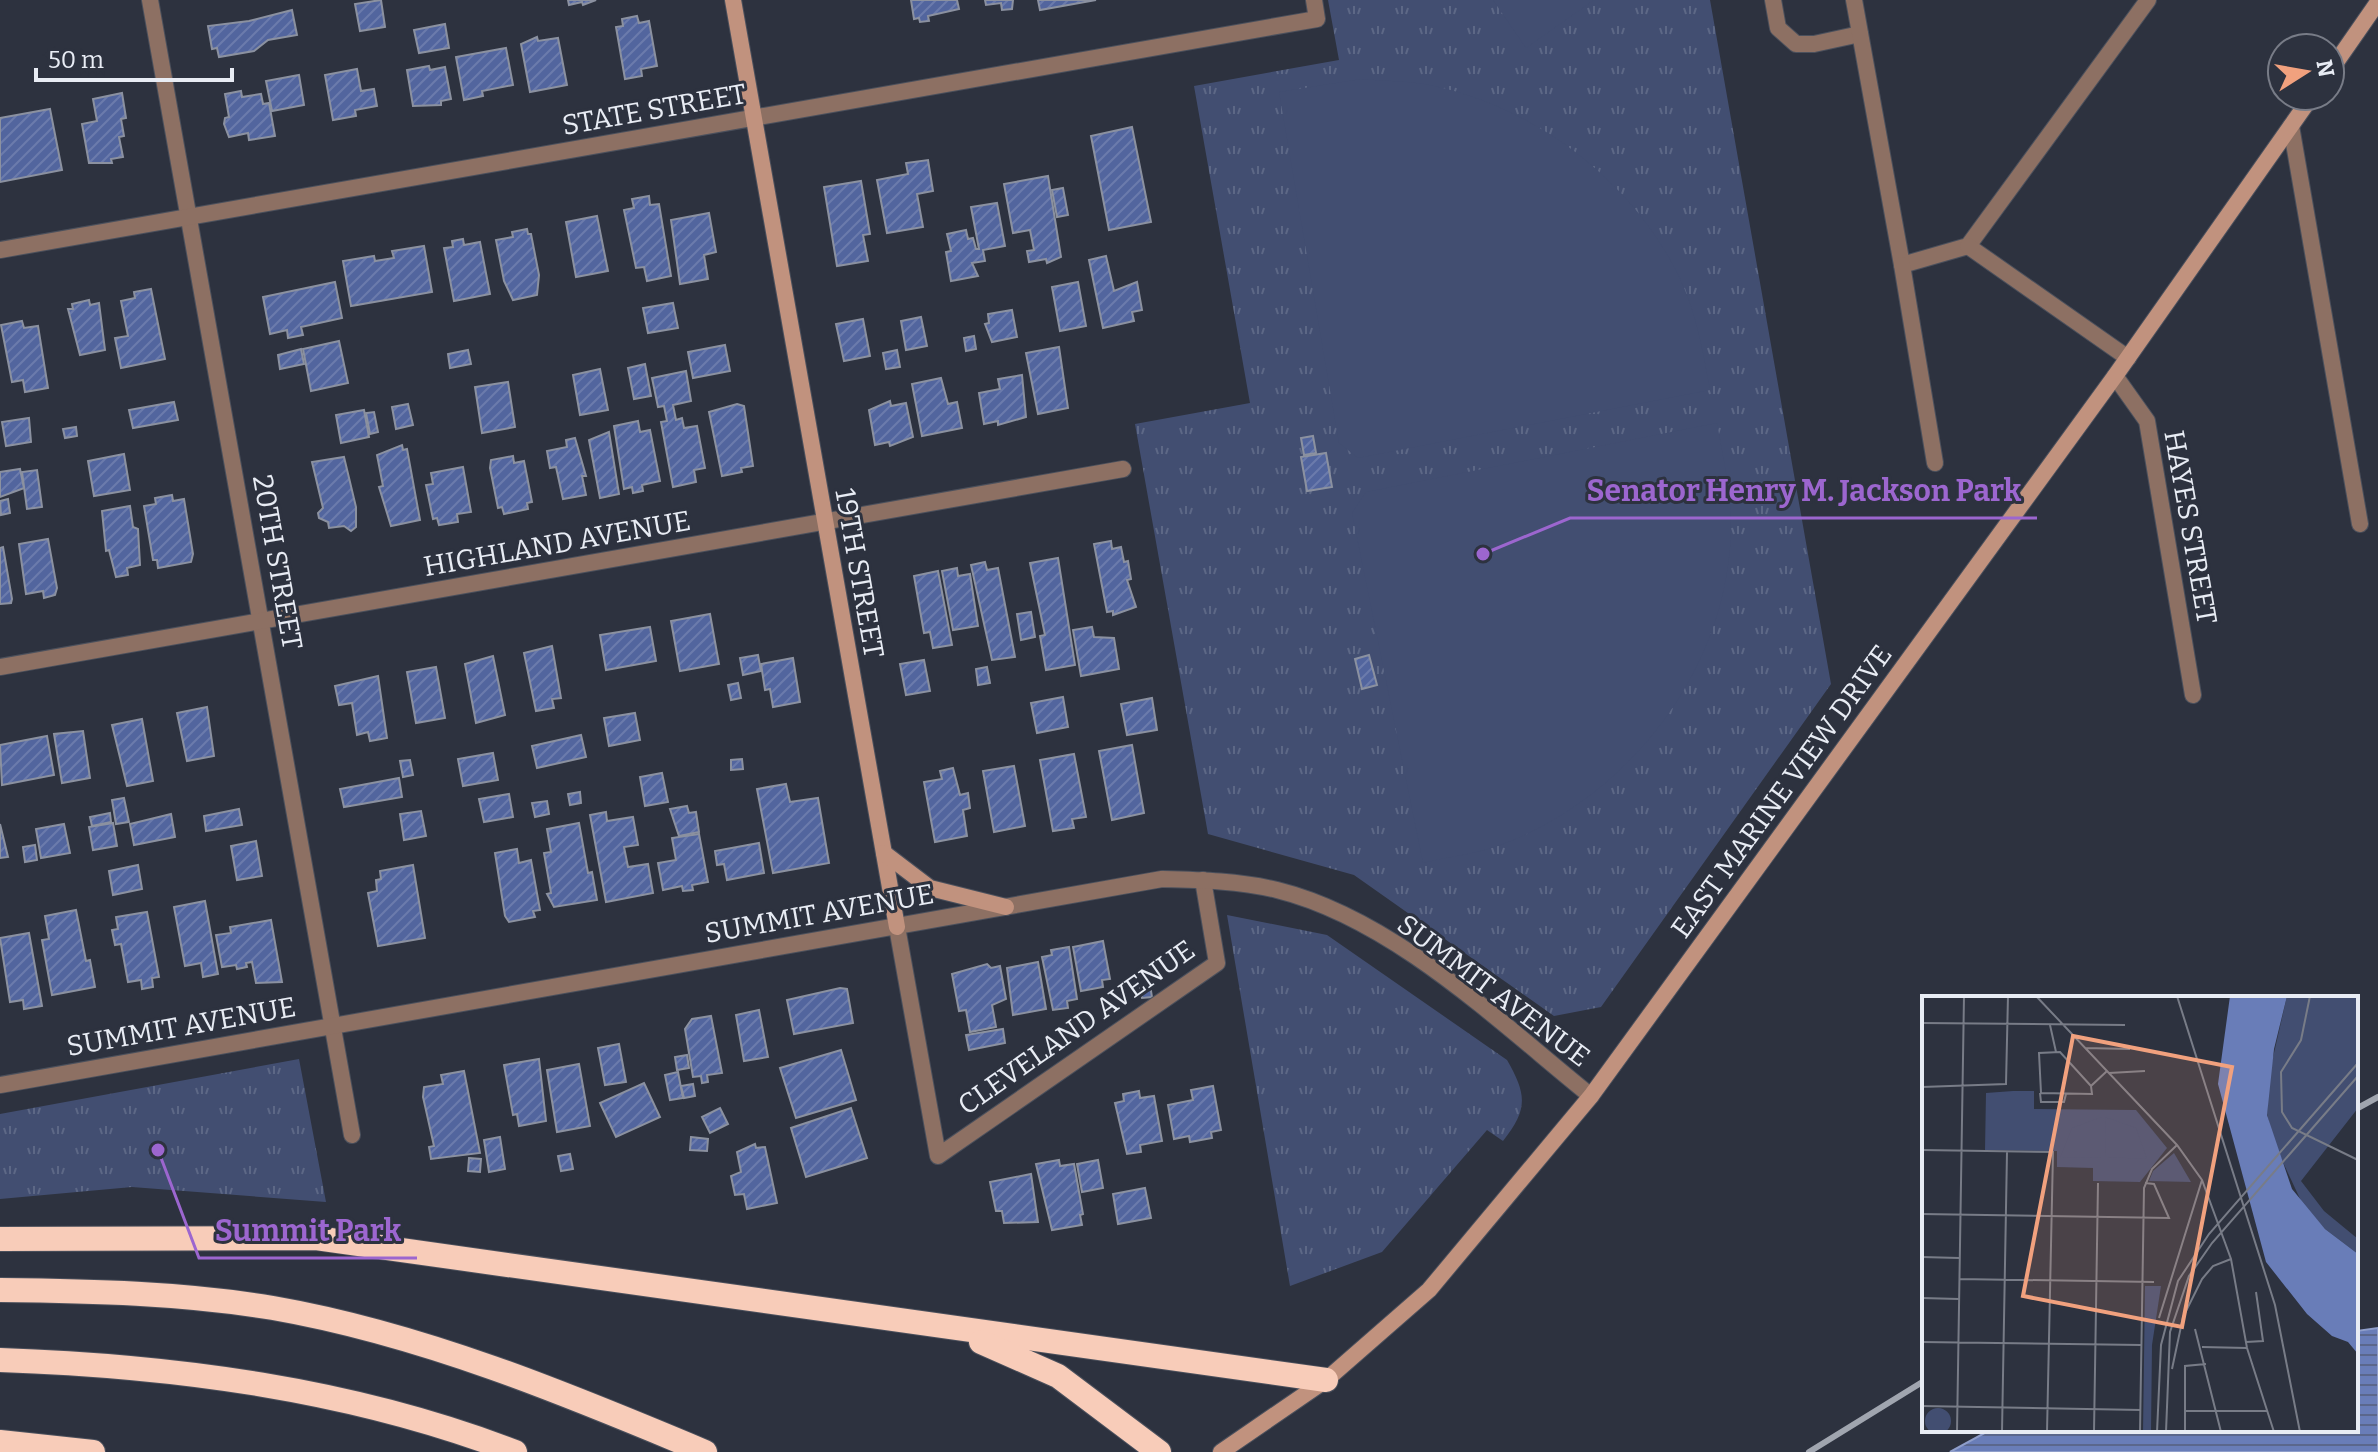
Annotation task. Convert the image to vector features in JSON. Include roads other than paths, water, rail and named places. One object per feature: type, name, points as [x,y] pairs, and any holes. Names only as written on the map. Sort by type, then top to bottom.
[{"type":"highway","points":[[0,1239],[316,1238],[953,1330],[1326,1380]]},
{"type":"highway","points":[[0,1290],[110,1291],[273,1308],[405,1340],[596,1406],[705,1452]]},
{"type":"highway","points":[[953,1330],[1058,1376],[1159,1452]]},
{"type":"highway","points":[[0,1360],[95,1363],[195,1374],[285,1390],[464,1433],[515,1452]]},
{"type":"highway","points":[[0,1442],[93,1452]]},
{"type":"main road","name":"19TH STREET","points":[[733,0],[897,927]]},
{"type":"main road","points":[[2346,48],[2378,2]]},
{"type":"main road","name":"EAST MARINE VIEW DRIVE","points":[[1221,1452],[1326,1380],[1429,1290],[1591,1096],[2128,358],[2301,112]]},
{"type":"main road","points":[[884,853],[930,888],[1006,907]]},
{"type":"street","name":"20TH STREET","points":[[150,0],[263,621],[352,1135]]},
{"type":"street","name":"STATE STREET","points":[[0,250],[1317,19],[1314,0]]},
{"type":"street","points":[[1773,0],[1778,28],[1796,44],[1814,44],[1860,34]]},
{"type":"street","points":[[1854,0],[1935,463]]},
{"type":"street","points":[[1902,265],[1968,246],[2148,0]]},
{"type":"street","points":[[2291,126],[2360,524]]},
{"type":"street","points":[[1968,246],[2128,358]]},
{"type":"street","name":"HAYES STREET","points":[[2115,376],[2147,421],[2193,695]]},
{"type":"street","name":"HIGHLAND AVENUE","points":[[0,667],[1123,469]]},
{"type":"street","name":"SUMMIT AVENUE","points":[[0,1085],[1162,879],[1203,880],[1278,890],[1343,916],[1394,943],[1435,971],[1591,1096]]},
{"type":"street","name":"CLEVELAND AVENUE","points":[[938,1156],[1217,963],[1203,880]]},
{"type":"street","name":"19TH STREET","points":[[897,927],[938,1156]]},
{"type":"railway","points":[[2358,1108],[2378,1097]]},
{"type":"railway","points":[[1809,1452],[1922,1382]]},
{"type":"place","name":"Senator Henry M. Jackson Park","points":[[1483,554]]},
{"type":"place","name":"Summit Park","points":[[158,1150]]}]
